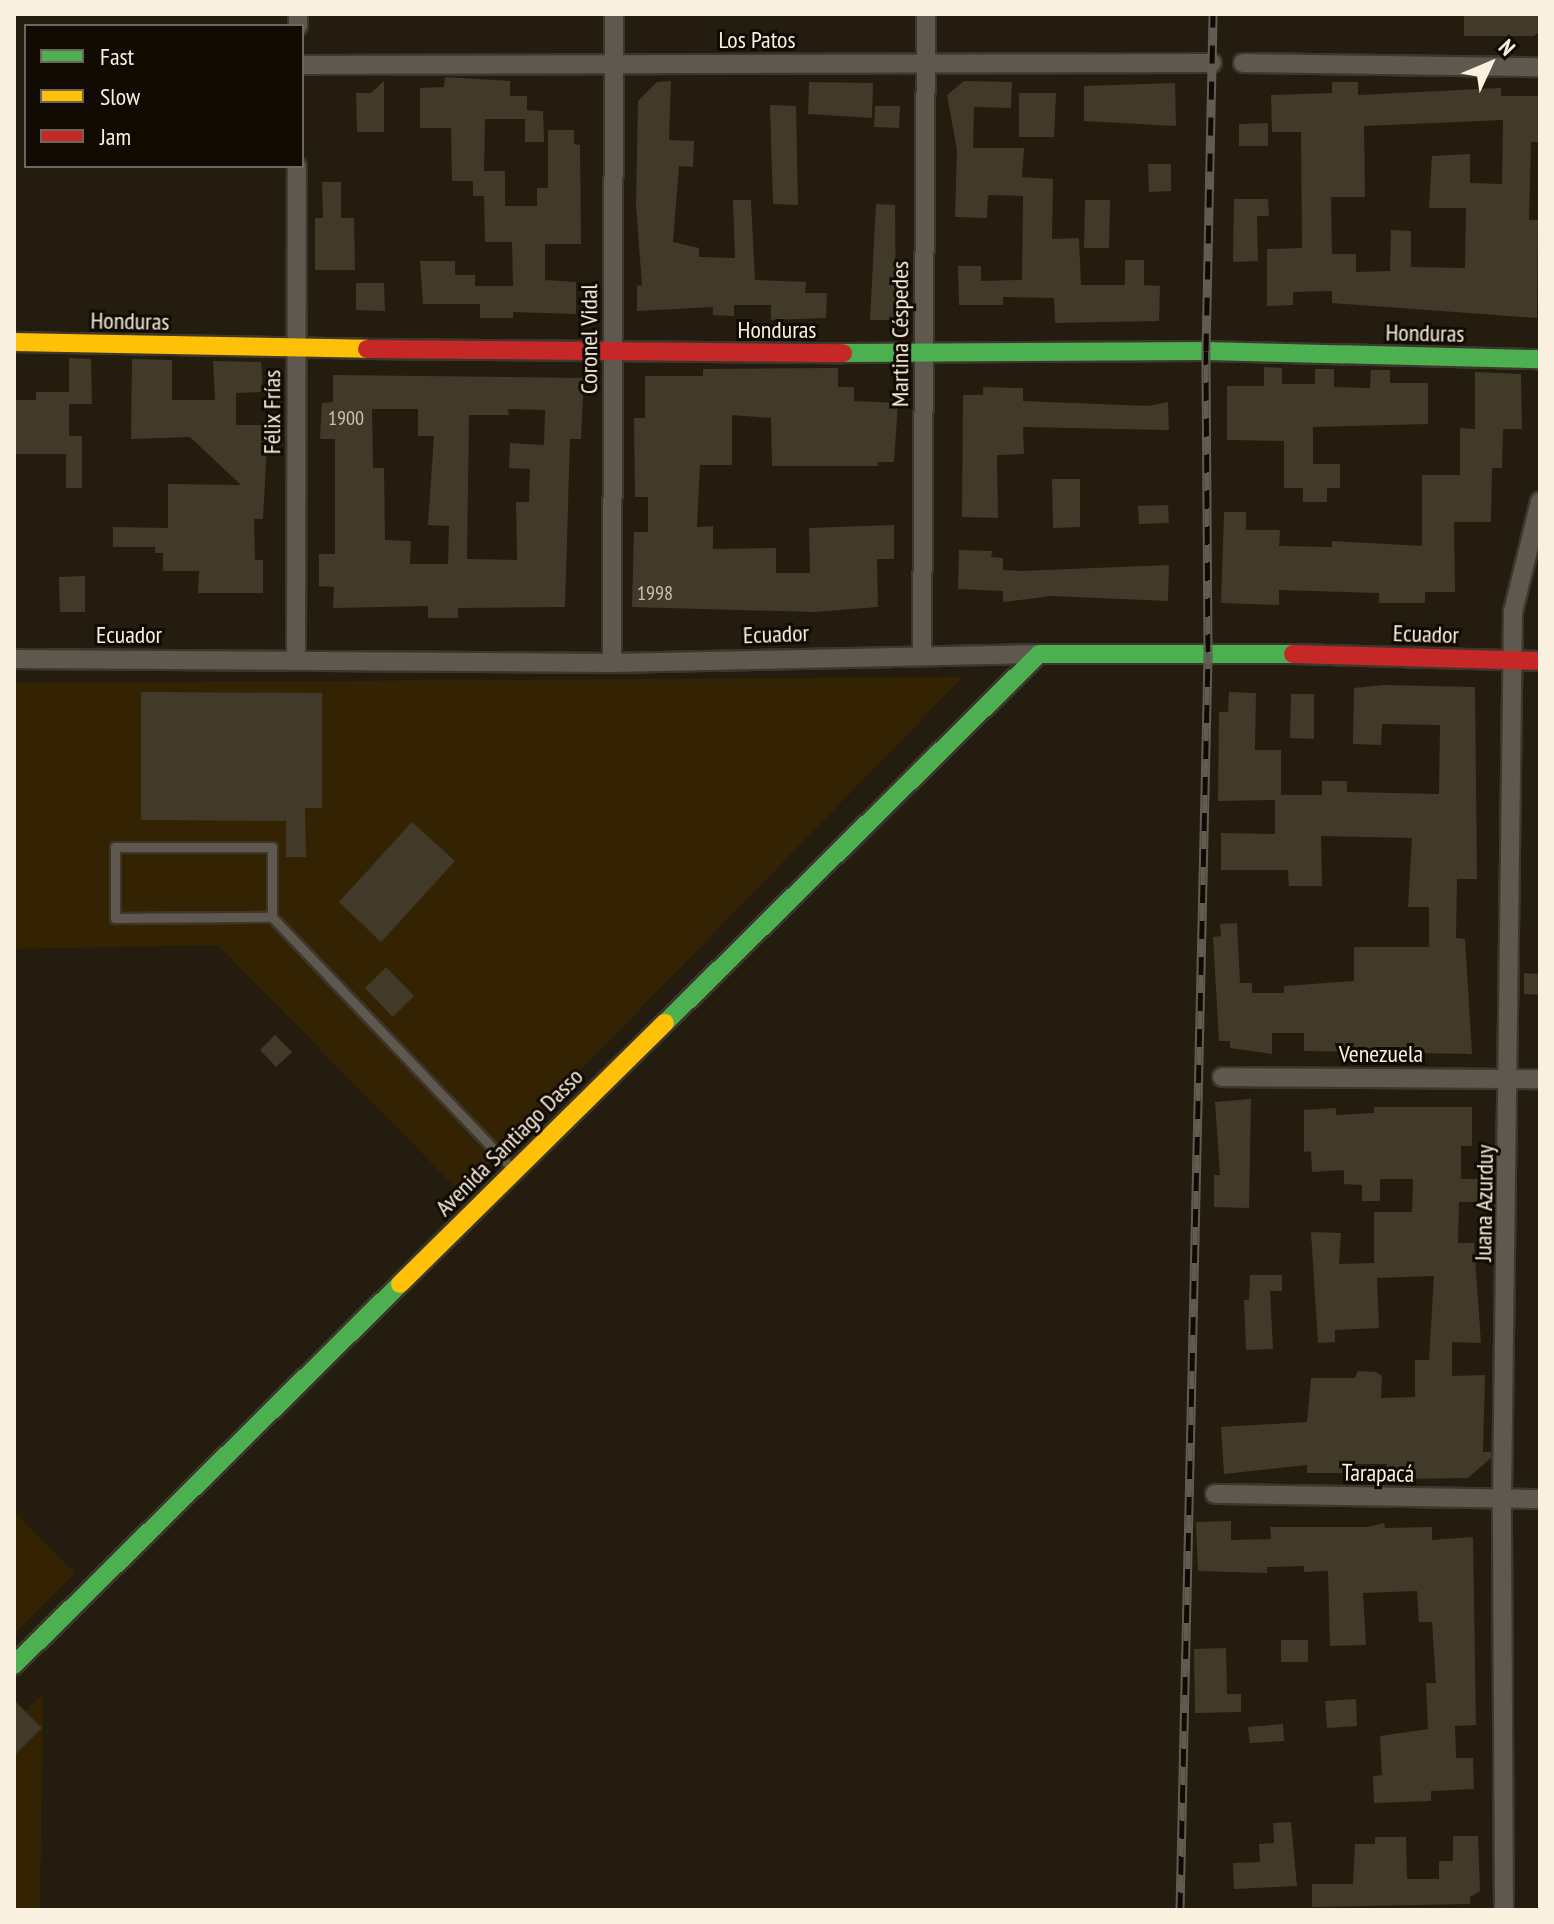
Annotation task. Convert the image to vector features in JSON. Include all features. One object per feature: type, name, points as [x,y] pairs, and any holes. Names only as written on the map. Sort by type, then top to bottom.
[{"type":"main road","name":"Honduras","points":[[14,342],[613,354],[924,355],[1206,351],[1540,359]]},
{"type":"main road","name":"Ecuador","points":[[1039,654],[1208,652],[1540,661]]},
{"type":"main road","name":"Avenida Santiago Dasso","points":[[14,1665],[1039,654]]},
{"type":"street","name":"Coronel Vidal","points":[[612,663],[614,14]]},
{"type":"street","name":"Martina Céspedes","points":[[922,654],[926,14]]},
{"type":"street","name":"Los Patos","points":[[304,65],[1212,63]]},
{"type":"street","points":[[1243,63],[1540,67]]},
{"type":"street","name":"Félix Frías","points":[[296,658],[297,168]]},
{"type":"street","name":"Juana Azurduy","points":[[1504,1910],[1502,1499],[1510,1078],[1513,612],[1540,501]]},
{"type":"street","name":"Ecuador","points":[[14,659],[296,658],[612,663],[922,654],[1039,654]]},
{"type":"street","name":"Venezuela","points":[[1222,1077],[1540,1079]]},
{"type":"street","name":"Tarapacá","points":[[1215,1494],[1540,1499]]},
{"type":"lane","points":[[272,917],[115,918],[115,847],[272,847],[272,917],[514,1170]]},
{"type":"shaded area","points":[[963,677],[461,1193],[218,945],[14,949],[14,683]]},
{"type":"shaded area","points":[[14,1511],[75,1573],[14,1634]]},
{"type":"shaded area","points":[[43,1694],[40,1910],[14,1910],[14,1722]]},
{"type":"building","points":[[1464,14],[1540,14],[1540,31],[1534,36],[1464,36]]},
{"type":"building","points":[[445,77],[510,81],[510,96],[527,96],[527,110],[543,111],[544,142],[525,142],[525,119],[485,119],[484,171],[505,171],[505,206],[537,206],[537,188],[548,188],[548,130],[574,130],[574,144],[580,145],[581,244],[545,244],[545,280],[576,282],[576,314],[513,312],[513,318],[480,318],[480,304],[423,304],[420,261],[455,261],[455,275],[475,275],[475,286],[513,286],[512,242],[485,242],[484,196],[473,196],[473,181],[452,181],[451,128],[420,128],[420,88],[444,87]]},
{"type":"building","points":[[384,81],[384,132],[357,132],[356,93],[371,93]]},
{"type":"building","points":[[671,81],[669,140],[694,141],[693,167],[679,166],[673,242],[699,248],[699,257],[735,258],[733,200],[751,200],[755,280],[806,282],[805,293],[827,293],[826,318],[771,320],[771,305],[734,305],[734,316],[713,315],[713,307],[637,311],[637,285],[642,286],[636,204],[638,101],[657,82]]},
{"type":"building","points":[[964,81],[1012,82],[1011,108],[974,107],[973,148],[1024,148],[1022,177],[1053,179],[1052,239],[1079,238],[1081,285],[1125,285],[1125,260],[1144,260],[1144,285],[1160,286],[1159,321],[1055,323],[1054,298],[1003,297],[1003,305],[959,305],[958,266],[981,266],[981,281],[1022,280],[1023,196],[988,195],[987,218],[955,217],[957,150],[947,95]]},
{"type":"building","points":[[809,82],[873,83],[872,118],[808,114]]},
{"type":"building","points":[[1332,82],[1358,82],[1358,95],[1501,88],[1501,96],[1539,96],[1540,142],[1531,142],[1529,220],[1538,220],[1537,318],[1332,303],[1332,291],[1293,292],[1293,305],[1267,306],[1267,249],[1302,248],[1301,132],[1272,132],[1271,95],[1332,93]],"holes":[[[1503,120],[1502,184],[1470,183],[1470,154],[1432,156],[1429,208],[1466,208],[1465,268],[1411,267],[1411,231],[1391,230],[1390,271],[1356,272],[1356,254],[1332,254],[1331,197],[1365,197],[1364,126]]]},
{"type":"building","points":[[1175,83],[1176,126],[1084,121],[1084,86]]},
{"type":"building","points":[[1019,93],[1056,93],[1054,137],[1019,137]]},
{"type":"building","points":[[770,105],[796,106],[798,205],[773,204]]},
{"type":"building","points":[[875,106],[900,106],[899,128],[874,127]]},
{"type":"building","points":[[1268,123],[1268,146],[1239,146],[1239,124]]},
{"type":"building","points":[[1148,164],[1171,164],[1171,191],[1149,192]]},
{"type":"building","points":[[322,182],[341,182],[341,218],[354,218],[355,270],[315,270],[315,218],[323,218]]},
{"type":"building","points":[[1234,199],[1268,199],[1269,216],[1257,216],[1258,261],[1233,262]]},
{"type":"building","points":[[1085,200],[1110,200],[1109,248],[1084,248]]},
{"type":"building","points":[[876,204],[895,205],[896,320],[870,320]]},
{"type":"building","points":[[356,283],[384,283],[385,311],[356,310]]},
{"type":"building","points":[[69,358],[91,359],[92,404],[69,404]]},
{"type":"building","points":[[132,359],[172,360],[172,400],[215,400],[213,361],[261,362],[263,392],[236,393],[236,425],[268,425],[263,519],[254,519],[255,560],[263,560],[263,593],[198,593],[199,571],[163,571],[163,553],[155,553],[155,547],[113,547],[113,527],[168,528],[168,484],[241,485],[190,437],[131,439]]},
{"type":"building","points":[[1264,367],[1282,368],[1282,384],[1315,384],[1315,369],[1334,369],[1334,387],[1370,388],[1371,370],[1390,370],[1390,383],[1428,383],[1428,424],[1313,427],[1313,464],[1340,464],[1340,488],[1327,488],[1327,502],[1303,502],[1303,488],[1284,488],[1284,441],[1227,440],[1227,386],[1264,386]]},
{"type":"building","points":[[838,368],[838,387],[854,387],[854,401],[898,403],[894,462],[878,462],[878,466],[772,466],[771,418],[732,415],[732,465],[700,465],[697,527],[713,526],[713,549],[776,548],[776,573],[810,573],[809,528],[894,525],[894,559],[877,559],[878,607],[814,612],[632,607],[634,532],[648,532],[648,497],[635,497],[634,418],[645,418],[645,376],[703,376],[703,369]]},
{"type":"building","points":[[1475,372],[1521,374],[1522,429],[1503,429],[1502,468],[1492,468],[1491,522],[1454,522],[1455,592],[1425,592],[1425,603],[1379,603],[1379,593],[1279,590],[1279,605],[1221,603],[1224,512],[1246,512],[1246,530],[1280,530],[1279,546],[1332,547],[1332,541],[1422,546],[1422,475],[1460,475],[1460,428],[1475,429]]},
{"type":"building","points":[[333,375],[584,378],[581,439],[570,439],[565,607],[458,608],[458,618],[428,618],[428,606],[333,608],[334,587],[319,586],[319,554],[335,554],[335,439],[320,439],[322,403],[333,402]],"holes":[[[372,409],[418,409],[418,436],[434,436],[428,525],[449,526],[448,564],[410,564],[411,541],[385,540],[384,468],[373,468]],[[508,409],[545,410],[544,445],[510,443],[509,468],[530,469],[529,502],[516,502],[517,560],[467,559],[469,415],[509,415]]]},
{"type":"building","points":[[983,387],[1023,388],[1023,401],[1148,406],[1168,402],[1169,430],[1023,427],[1024,454],[997,455],[998,518],[962,517],[963,395],[983,395]]},
{"type":"building","points":[[36,392],[69,392],[69,436],[82,436],[82,488],[66,488],[66,454],[14,454],[14,400],[36,400]]},
{"type":"building","points":[[1052,479],[1080,479],[1080,527],[1053,528]]},
{"type":"building","points":[[1168,505],[1169,523],[1139,524],[1138,506]]},
{"type":"building","points":[[959,550],[992,551],[991,557],[1003,558],[1003,570],[1169,565],[1168,601],[1051,596],[1003,602],[1003,591],[958,589]]},
{"type":"building","points":[[85,576],[85,612],[60,612],[59,577]]},
{"type":"building","points":[[1384,685],[1475,687],[1477,879],[1457,879],[1456,938],[1465,939],[1472,1054],[1304,1051],[1304,1033],[1272,1033],[1272,1054],[1230,1048],[1230,1041],[1219,1041],[1213,937],[1221,936],[1220,924],[1237,923],[1240,983],[1252,983],[1252,993],[1284,993],[1284,986],[1354,981],[1354,947],[1429,947],[1429,907],[1408,907],[1412,838],[1321,836],[1322,886],[1289,886],[1288,870],[1221,870],[1221,833],[1275,834],[1275,800],[1218,801],[1219,712],[1228,712],[1229,692],[1256,693],[1255,750],[1281,750],[1281,795],[1322,795],[1322,781],[1347,781],[1347,792],[1439,794],[1440,725],[1382,724],[1381,745],[1353,744],[1354,688]]},
{"type":"building","points":[[141,692],[322,693],[322,808],[305,808],[306,857],[286,857],[286,821],[141,820]]},
{"type":"building","points":[[1291,694],[1314,694],[1314,739],[1290,738]]},
{"type":"building","points":[[412,822],[455,861],[381,942],[339,902]]},
{"type":"building","points":[[386,967],[414,996],[393,1017],[365,988]]},
{"type":"building","points":[[1524,973],[1540,974],[1540,995],[1524,994]]},
{"type":"building","points":[[275,1035],[292,1052],[276,1067],[260,1050]]},
{"type":"building","points":[[1251,1099],[1249,1208],[1214,1207],[1214,1175],[1220,1175],[1215,1102]]},
{"type":"building","points":[[1374,1107],[1472,1107],[1472,1146],[1461,1146],[1461,1179],[1478,1179],[1478,1202],[1459,1202],[1458,1243],[1474,1243],[1481,1343],[1452,1342],[1452,1376],[1485,1375],[1483,1452],[1491,1452],[1491,1458],[1468,1478],[1395,1479],[1396,1472],[1386,1471],[1387,1464],[1342,1464],[1342,1473],[1307,1473],[1307,1465],[1224,1474],[1221,1427],[1307,1422],[1311,1378],[1355,1378],[1358,1371],[1376,1372],[1382,1376],[1381,1398],[1415,1397],[1415,1360],[1429,1360],[1434,1276],[1377,1278],[1379,1328],[1335,1330],[1335,1342],[1318,1343],[1311,1232],[1341,1233],[1339,1264],[1374,1263],[1374,1212],[1412,1212],[1413,1179],[1380,1179],[1380,1201],[1362,1201],[1362,1185],[1344,1184],[1344,1170],[1312,1172],[1311,1151],[1304,1152],[1304,1110],[1336,1108],[1336,1115],[1374,1113]]},
{"type":"building","points":[[1250,1275],[1282,1275],[1282,1291],[1270,1291],[1273,1349],[1246,1350],[1244,1300],[1249,1300]]},
{"type":"building","points":[[1231,1521],[1231,1540],[1271,1539],[1270,1527],[1367,1527],[1384,1523],[1385,1528],[1432,1527],[1432,1540],[1473,1537],[1476,1725],[1455,1726],[1456,1758],[1473,1758],[1474,1789],[1431,1791],[1431,1801],[1374,1803],[1373,1776],[1382,1775],[1380,1736],[1428,1729],[1426,1683],[1436,1683],[1432,1622],[1419,1622],[1417,1591],[1363,1593],[1366,1645],[1330,1646],[1328,1571],[1304,1572],[1304,1566],[1267,1567],[1267,1573],[1198,1571],[1196,1522]]},
{"type":"building","points":[[1281,1640],[1308,1640],[1308,1662],[1281,1662]]},
{"type":"building","points":[[1226,1648],[1227,1694],[1241,1694],[1241,1712],[1195,1713],[1194,1649]]},
{"type":"building","points":[[1356,1699],[1357,1726],[1327,1728],[1325,1701]]},
{"type":"building","points":[[14,1700],[42,1728],[14,1756]]},
{"type":"building","points":[[1283,1724],[1284,1741],[1250,1743],[1248,1727]]},
{"type":"building","points":[[1291,1822],[1297,1886],[1234,1889],[1233,1863],[1260,1862],[1259,1844],[1274,1843],[1273,1823]]},
{"type":"building","points":[[1453,1836],[1478,1836],[1480,1891],[1470,1897],[1470,1904],[1312,1907],[1312,1884],[1353,1884],[1355,1844],[1375,1844],[1375,1837],[1406,1837],[1407,1879],[1439,1879],[1439,1861],[1453,1861]]},
{"type":"railway","points":[[1180,1910],[1208,652],[1206,351],[1213,14]]},
{"type":"traffic: fast","points":[[843,353],[1206,351],[1540,359]]},
{"type":"traffic: fast","points":[[665,1023],[1039,654],[1293,654]]},
{"type":"traffic: fast","points":[[14,1665],[400,1284]]},
{"type":"traffic: slow","points":[[14,342],[367,349]]},
{"type":"traffic: slow","points":[[400,1284],[665,1023]]},
{"type":"traffic: jam","points":[[367,349],[843,353]]},
{"type":"traffic: jam","points":[[1293,654],[1540,661]]}]
